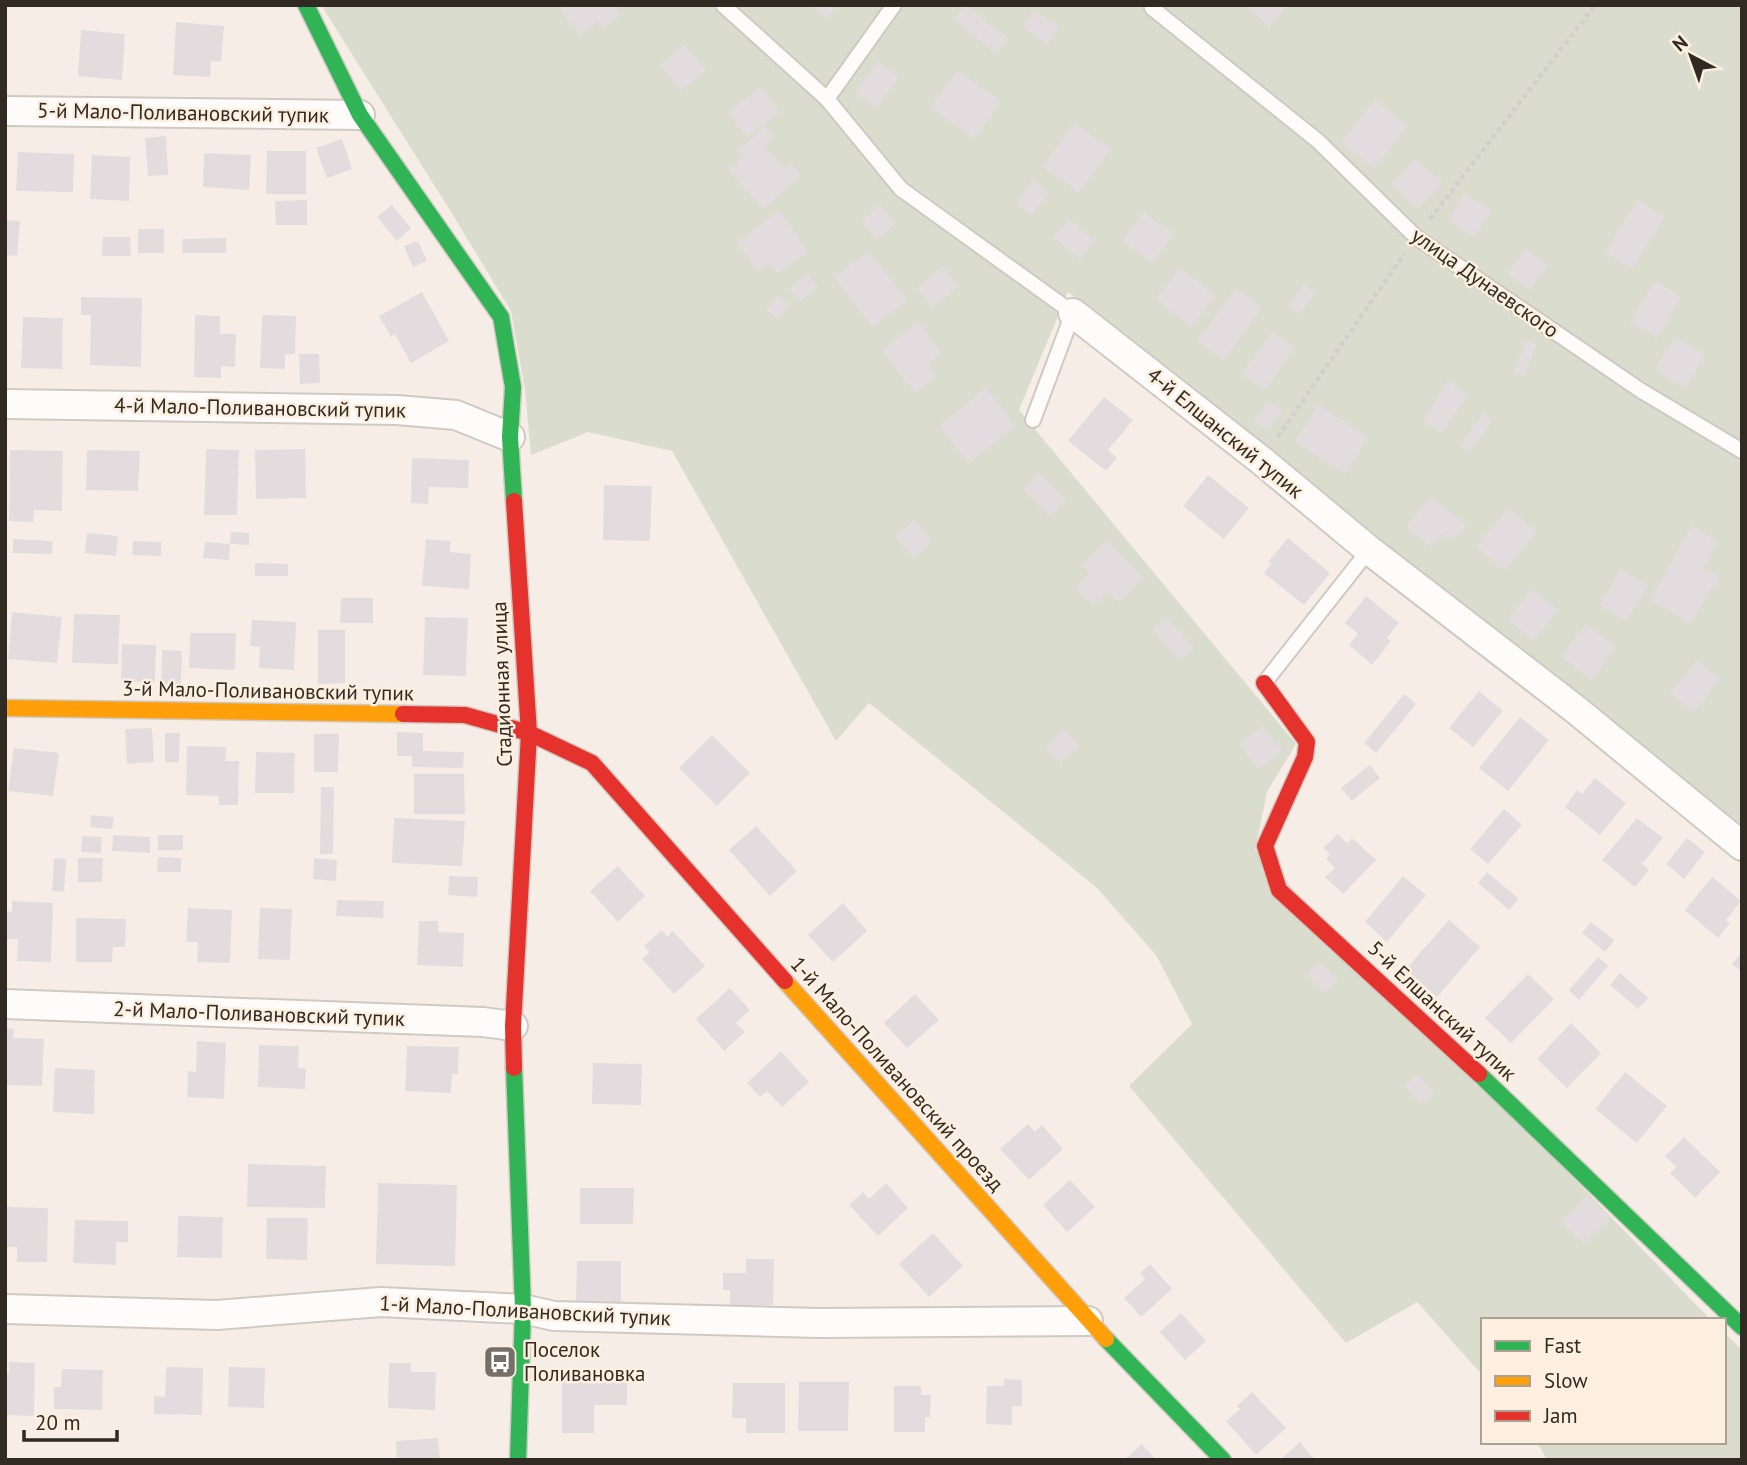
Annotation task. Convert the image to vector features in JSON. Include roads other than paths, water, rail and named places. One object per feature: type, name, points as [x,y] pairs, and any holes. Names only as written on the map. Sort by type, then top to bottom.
[{"type":"street","name":"Стадионная улица","points":[[306,5],[360,115],[500,317],[513,387],[510,437],[528,733],[513,1026],[523,1309],[518,1460]]},
{"type":"street","name":"5-й Мало-Поливановский тупик","points":[[5,111],[360,115]]},
{"type":"street","name":"4-й Елшанский тупик","points":[[1073,313],[1262,461],[1369,550],[1575,709],[1742,846]]},
{"type":"street","name":"4-й Мало-Поливановский тупик","points":[[5,404],[397,410],[456,415],[510,437]]},
{"type":"street","name":"5-й Елшанский тупик","points":[[1264,683],[1307,742],[1305,757],[1265,846],[1279,890],[1499,1092],[1742,1327]]},
{"type":"street","name":"3-й Мало-Поливановский тупик","points":[[5,708],[465,715],[528,733]]},
{"type":"street","name":"1-й Мало-Поливановский проезд","points":[[528,733],[592,763],[1088,1321],[1223,1460]]},
{"type":"street","name":"2-й Мало-Поливановский тупик","points":[[5,1004],[483,1022],[513,1026]]},
{"type":"street","name":"1-й Мало-Поливановский тупик","points":[[5,1309],[216,1315],[381,1302],[523,1309],[554,1316],[819,1323],[1088,1321]]},
{"type":"lane","name":"4-й Елшанский тупик","points":[[723,5],[827,99],[901,189],[1073,313]]},
{"type":"lane","points":[[827,99],[894,5]]},
{"type":"lane","name":"улица Дунаевского","points":[[1152,8],[1318,141],[1416,237],[1640,390],[1742,451]]},
{"type":"lane","points":[[1032,420],[1073,313]]},
{"type":"lane","points":[[1264,683],[1369,550]]},
{"type":"place","name":"Поселок Поливановка","points":[[500,1362]]}]
